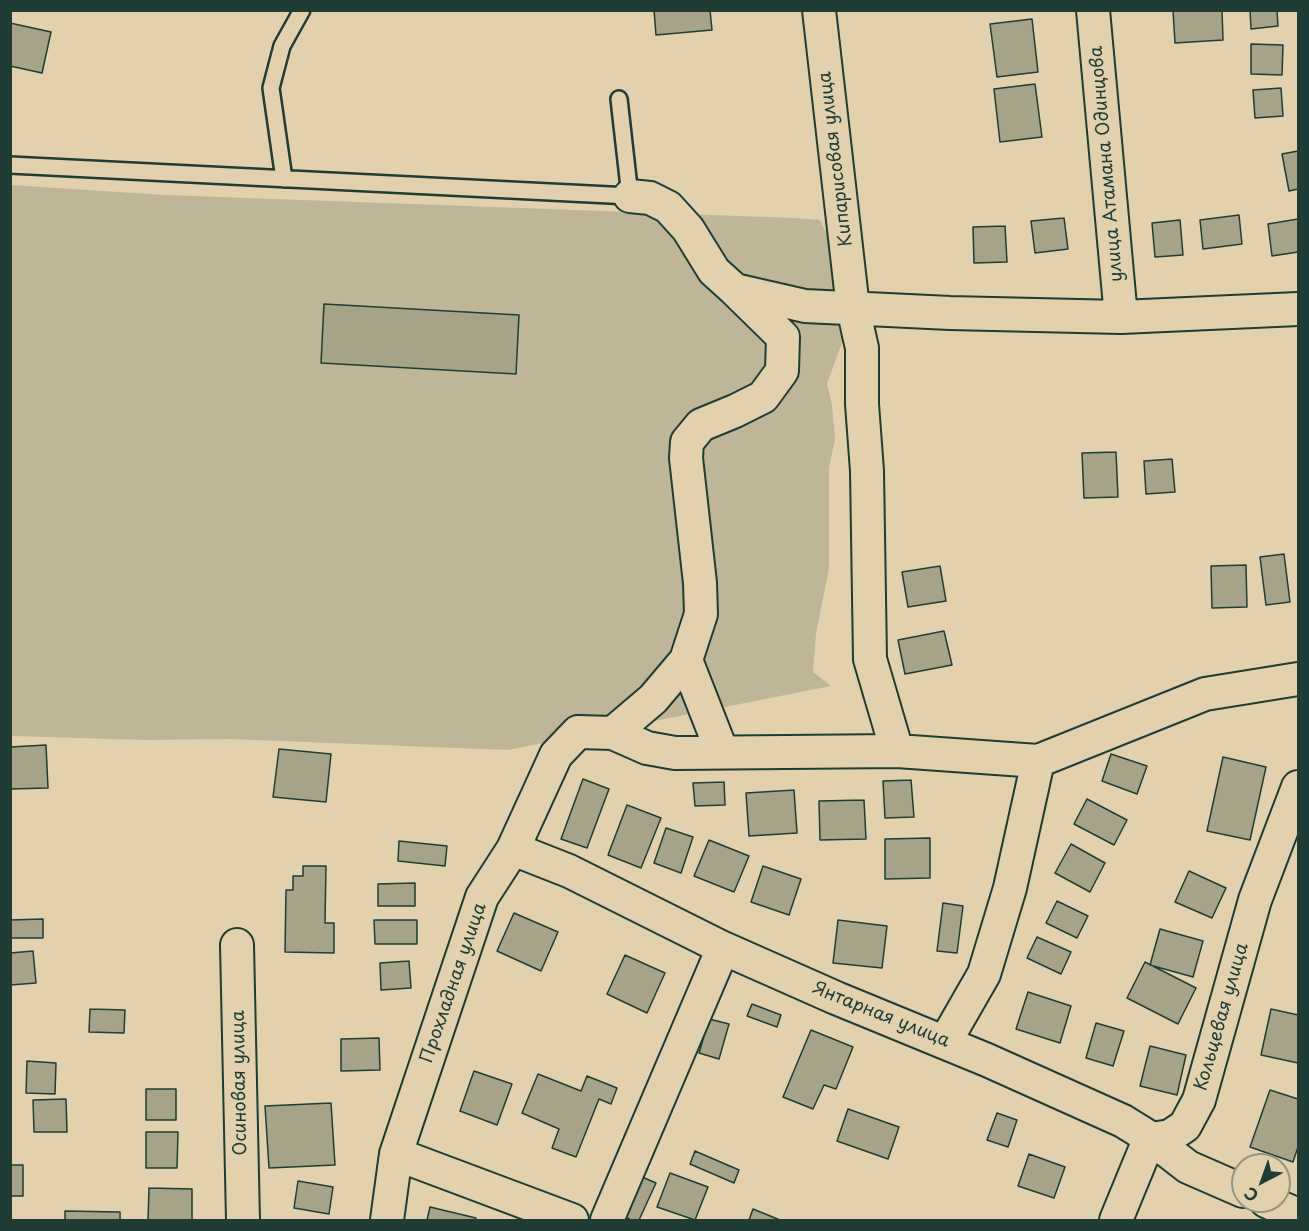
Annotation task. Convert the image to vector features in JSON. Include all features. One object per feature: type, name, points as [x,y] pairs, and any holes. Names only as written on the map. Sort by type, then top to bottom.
[{"type":"street","name":"Кипарисовая улица","points":[[819,10],[853,308],[862,348],[862,404],[867,471],[870,659],[897,751]]},
{"type":"street","name":"улица Атамана Одинцова","points":[[1093,10],[1121,317]]},
{"type":"street","points":[[630,196],[650,198],[668,207],[688,230],[714,271],[783,337]]},
{"type":"street","points":[[735,290],[805,306],[950,313],[1121,317],[1299,309]]},
{"type":"street","points":[[805,306],[783,337],[782,371],[763,397],[701,425],[687,442],[686,458],[700,583],[701,614],[686,660],[653,699],[614,733],[646,748],[675,753],[897,751],[1038,761],[1205,694],[1299,679]]},
{"type":"street","points":[[686,660],[722,752]]},
{"type":"street","name":"Прохладная улица","points":[[387,1221],[396,1154],[482,897],[513,849],[556,755],[578,732],[614,733]]},
{"type":"street","points":[[945,1042],[984,974],[1011,888],[1038,761]]},
{"type":"street","name":"Кольцевая улица","points":[[1152,1139],[1170,1136],[1185,1126],[1199,1100],[1255,900],[1299,787]]},
{"type":"street","name":"Янтарная улица","points":[[513,849],[569,871],[723,948],[836,998],[945,1042],[1123,1121],[1152,1139],[1188,1167],[1231,1186]]},
{"type":"street","name":"Осиновая улица","points":[[237,945],[243,1221]]},
{"type":"street","points":[[607,1221],[723,948]]},
{"type":"street","points":[[1116,1221],[1144,1152],[1152,1139]]},
{"type":"street","points":[[396,1154],[572,1221]]},
{"type":"lane","points":[[284,179],[271,88],[282,46],[302,10]]},
{"type":"lane","points":[[10,165],[630,196],[619,99]]},
{"type":"shaded area","points":[[10,185],[166,195],[820,220],[829,239],[840,276],[843,340],[827,384],[832,404],[835,439],[829,468],[829,568],[816,634],[813,672],[831,686],[508,750],[229,739],[146,740],[11,736]]},
{"type":"building","points":[[654,10],[710,10],[712,30],[656,35]]},
{"type":"building","points":[[1173,10],[1222,10],[1223,40],[1175,43]]},
{"type":"building","points":[[1250,10],[1277,10],[1278,26],[1251,29]]},
{"type":"building","points":[[1032,19],[1038,72],[997,77],[990,24]]},
{"type":"building","points":[[10,23],[51,32],[42,73],[10,66]]},
{"type":"building","points":[[1251,44],[1283,45],[1282,75],[1251,74]]},
{"type":"building","points":[[1035,84],[1042,137],[1000,142],[994,89]]},
{"type":"building","points":[[1281,88],[1283,116],[1255,118],[1253,90]]},
{"type":"building","points":[[1298,151],[1298,189],[1289,191],[1282,154]]},
{"type":"building","points":[[1239,215],[1242,244],[1203,249],[1200,220]]},
{"type":"building","points":[[1064,218],[1068,249],[1035,253],[1031,221]]},
{"type":"building","points":[[1298,219],[1298,252],[1272,256],[1268,224]]},
{"type":"building","points":[[1180,220],[1183,255],[1155,257],[1152,223]]},
{"type":"building","points":[[1005,226],[1007,262],[974,263],[973,227]]},
{"type":"building","points":[[324,304],[519,315],[516,374],[321,363]]},
{"type":"building","points":[[1116,452],[1118,497],[1084,498],[1082,453]]},
{"type":"building","points":[[1172,459],[1175,492],[1146,494],[1144,461]]},
{"type":"building","points":[[1284,554],[1290,602],[1266,605],[1260,557]]},
{"type":"building","points":[[1246,565],[1247,607],[1212,608],[1211,566]]},
{"type":"building","points":[[940,566],[946,601],[908,607],[902,572]]},
{"type":"building","points":[[944,631],[952,665],[905,674],[898,640]]},
{"type":"building","points":[[46,745],[48,788],[10,789],[10,747]]},
{"type":"building","points":[[279,749],[331,754],[326,802],[273,797]]},
{"type":"building","points":[[1111,754],[1147,766],[1137,794],[1102,781]]},
{"type":"building","points":[[1223,757],[1266,767],[1250,840],[1207,831]]},
{"type":"building","points":[[583,779],[609,789],[587,848],[561,839]]},
{"type":"building","points":[[911,780],[914,817],[885,818],[883,781]]},
{"type":"building","points":[[724,782],[725,805],[695,806],[693,783]]},
{"type":"building","points":[[794,790],[797,833],[749,836],[746,793]]},
{"type":"building","points":[[1087,799],[1127,820],[1114,845],[1074,824]]},
{"type":"building","points":[[864,800],[866,839],[820,840],[819,801]]},
{"type":"building","points":[[627,805],[661,818],[641,868],[608,855]]},
{"type":"building","points":[[666,828],[693,837],[681,873],[654,863]]},
{"type":"building","points":[[930,838],[930,878],[885,879],[885,839]]},
{"type":"building","points":[[709,840],[749,856],[734,892],[694,876]]},
{"type":"building","points":[[399,841],[447,846],[445,866],[398,861]]},
{"type":"building","points":[[1071,844],[1105,863],[1090,892],[1055,873]]},
{"type":"building","points":[[303,866],[326,866],[325,923],[334,923],[334,953],[285,952],[286,890],[293,890],[293,876],[303,876]]},
{"type":"building","points":[[763,866],[801,879],[789,915],[751,902]]},
{"type":"building","points":[[1189,871],[1226,888],[1212,918],[1175,902]]},
{"type":"building","points":[[415,883],[415,906],[378,906],[378,884]]},
{"type":"building","points":[[1057,901],[1088,916],[1077,938],[1046,923]]},
{"type":"building","points":[[943,903],[963,906],[957,953],[937,951]]},
{"type":"building","points":[[514,913],[558,932],[541,971],[497,951]]},
{"type":"building","points":[[43,919],[43,938],[10,938],[10,920]]},
{"type":"building","points":[[374,920],[417,920],[417,944],[375,944]]},
{"type":"building","points":[[838,920],[887,926],[882,968],[833,963]]},
{"type":"building","points":[[1160,929],[1203,941],[1193,977],[1150,965]]},
{"type":"building","points":[[1037,937],[1071,952],[1061,974],[1027,958]]},
{"type":"building","points":[[33,951],[36,983],[10,985],[10,953]]},
{"type":"building","points":[[625,955],[665,973],[647,1013],[607,994]]},
{"type":"building","points":[[409,961],[411,988],[381,990],[380,963]]},
{"type":"building","points":[[1145,962],[1196,988],[1178,1024],[1127,998]]},
{"type":"building","points":[[1028,992],[1071,1006],[1060,1043],[1016,1029]]},
{"type":"building","points":[[752,1004],[781,1015],[777,1027],[747,1016]]},
{"type":"building","points":[[90,1009],[125,1010],[124,1033],[89,1032]]},
{"type":"building","points":[[1271,1009],[1298,1015],[1298,1063],[1261,1055]]},
{"type":"building","points":[[709,1019],[729,1024],[719,1059],[699,1053]]},
{"type":"building","points":[[1096,1023],[1124,1031],[1113,1066],[1086,1058]]},
{"type":"building","points":[[811,1030],[853,1047],[836,1089],[824,1085],[813,1109],[783,1097]]},
{"type":"building","points":[[379,1038],[380,1070],[341,1071],[341,1039]]},
{"type":"building","points":[[1150,1046],[1186,1055],[1177,1095],[1140,1086]]},
{"type":"building","points":[[27,1061],[56,1063],[55,1094],[26,1093]]},
{"type":"building","points":[[474,1071],[512,1084],[497,1125],[460,1111]]},
{"type":"building","points":[[538,1074],[581,1091],[587,1076],[617,1088],[611,1104],[599,1099],[576,1157],[552,1148],[559,1129],[522,1113]]},
{"type":"building","points":[[146,1089],[176,1089],[176,1120],[146,1120]]},
{"type":"building","points":[[1270,1090],[1298,1099],[1298,1147],[1293,1162],[1291,1161],[1291,1153],[1267,1153],[1250,1147]]},
{"type":"building","points":[[66,1099],[67,1132],[34,1132],[33,1100]]},
{"type":"building","points":[[331,1103],[335,1165],[269,1168],[265,1106]]},
{"type":"building","points":[[848,1109],[899,1127],[888,1159],[837,1141]]},
{"type":"building","points":[[997,1113],[1017,1120],[1008,1147],[987,1140]]},
{"type":"building","points":[[146,1132],[178,1132],[177,1168],[146,1168]]},
{"type":"building","points":[[695,1151],[739,1170],[734,1183],[690,1164]]},
{"type":"building","points":[[1029,1154],[1065,1167],[1054,1198],[1018,1186]]},
{"type":"building","points":[[10,1165],[23,1165],[23,1196],[10,1196]]},
{"type":"building","points":[[670,1173],[708,1187],[695,1220],[657,1207]]},
{"type":"building","points":[[640,1176],[656,1183],[639,1220],[631,1220],[623,1216]]},
{"type":"building","points":[[298,1181],[333,1187],[329,1214],[294,1208]]},
{"type":"building","points":[[149,1188],[192,1189],[192,1220],[148,1220]]},
{"type":"building","points":[[430,1207],[476,1218],[475,1220],[427,1220]]},
{"type":"building","points":[[753,1209],[780,1220],[749,1220]]},
{"type":"building","points":[[65,1211],[120,1212],[120,1220],[65,1220]]}]
